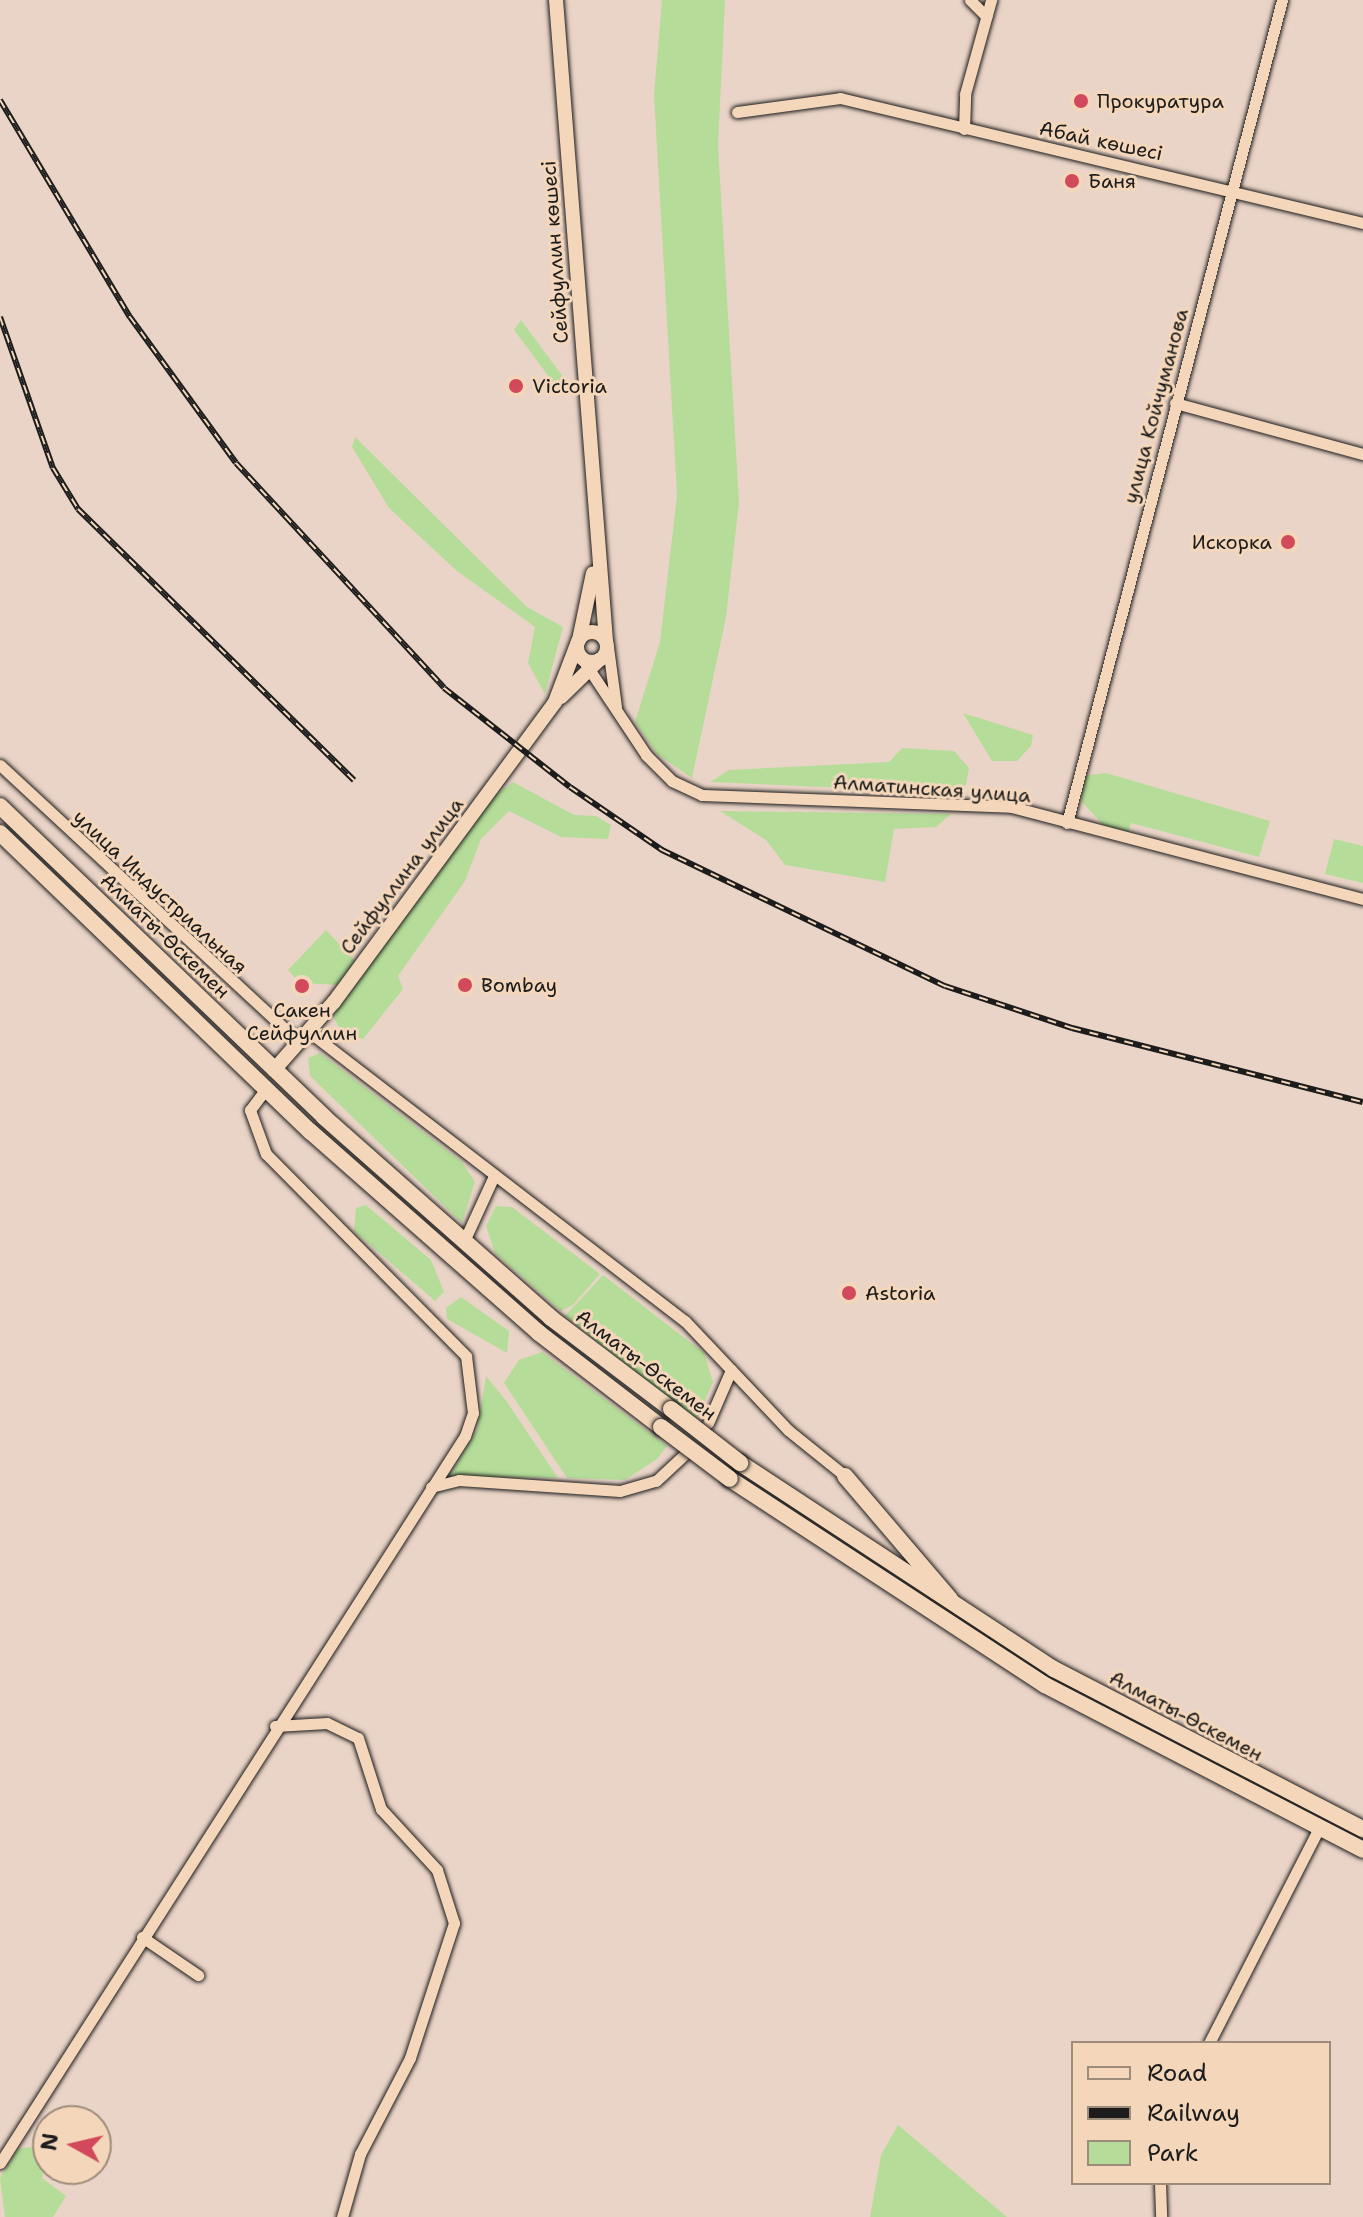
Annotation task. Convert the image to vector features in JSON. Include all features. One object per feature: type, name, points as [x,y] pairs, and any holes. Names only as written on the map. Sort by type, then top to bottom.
[{"type":"highway","name":"Алматы-Өскемен","points":[[0,806],[274,1070],[551,1318],[740,1463],[1054,1669],[1363,1829]]},
{"type":"highway","name":"Алматы-Өскемен","points":[[0,833],[266,1089],[539,1333],[730,1479],[981,1647],[1318,1830],[1363,1850]]},
{"type":"highway","points":[[845,1476],[955,1606]]},
{"type":"main road","name":"Сейфуллин көшесі","points":[[556,0],[596,548]]},
{"type":"main road","points":[[555,702],[579,647],[596,548]]},
{"type":"main road","points":[[555,702],[601,655],[596,548]]},
{"type":"main road","points":[[579,647],[593,631],[601,655]]},
{"type":"main road","points":[[579,647],[601,655]]},
{"type":"main road","name":"Сейфуллина улица","points":[[274,1070],[304,1036],[555,702]]},
{"type":"street","points":[[970,0],[986,16]]},
{"type":"street","points":[[964,129],[991,0]]},
{"type":"street","name":"улица Койчуманова","points":[[1067,823],[1282,0]]},
{"type":"street","name":"Абай көшесі","points":[[737,112],[840,98],[1363,223]]},
{"type":"street","points":[[1175,403],[1363,454]]},
{"type":"street","points":[[601,655],[619,715]]},
{"type":"street","name":"Алматинская улица","points":[[601,655],[619,715],[659,769],[702,795],[1012,807],[1363,899]]},
{"type":"street","name":"улица Индустриальная","points":[[0,765],[304,1036],[685,1321],[731,1370]]},
{"type":"street","points":[[0,2163],[275,1726],[430,1487],[473,1413],[466,1356],[266,1154],[250,1110],[266,1089]]},
{"type":"street","points":[[465,1239],[494,1176]]},
{"type":"street","points":[[708,1423],[731,1370],[845,1476]]},
{"type":"street","points":[[430,1487],[459,1480],[620,1491],[656,1481],[683,1456]]},
{"type":"street","points":[[275,1726],[327,1723],[358,1738],[381,1809],[437,1870],[454,1923],[410,2058],[360,2154],[342,2217]]},
{"type":"street","points":[[1210,2041],[1318,1830]]},
{"type":"street","points":[[142,1937],[198,1975]]},
{"type":"street","points":[[1160,2185],[1161,2217]]},
{"type":"green space","points":[[662,0],[725,0],[718,145],[739,502],[726,617],[692,778],[657,754],[635,722],[660,642],[677,495],[654,95]]},
{"type":"green space","points":[[521,320],[564,378],[564,397],[514,330]]},
{"type":"green space","points":[[355,437],[527,607],[563,627],[545,694],[528,663],[535,627],[457,571],[389,508],[352,447]]},
{"type":"green space","points":[[963,713],[1033,735],[1031,746],[1017,761],[992,761]]},
{"type":"green space","points":[[902,748],[954,751],[969,768],[966,785],[941,792],[710,782],[729,770],[889,762]]},
{"type":"green space","points":[[1106,773],[1270,821],[1259,857],[1131,823],[1128,834],[1108,830],[1082,802],[1082,776]]},
{"type":"green space","points":[[513,782],[574,815],[596,816],[611,825],[608,839],[561,837],[509,811],[481,839],[465,881],[398,976],[403,989],[363,1039],[342,1033],[333,1016],[342,1000],[490,799]]},
{"type":"green space","points":[[720,811],[951,814],[936,827],[894,829],[885,882],[785,865],[766,840]]},
{"type":"green space","points":[[1334,839],[1363,846],[1363,883],[1325,874]]},
{"type":"green space","points":[[326,930],[355,961],[340,985],[300,983],[288,970]]},
{"type":"green space","points":[[320,1053],[462,1162],[475,1182],[462,1223],[310,1076],[308,1058]]},
{"type":"green space","points":[[366,1205],[431,1260],[444,1292],[435,1301],[354,1231],[356,1208]]},
{"type":"green space","points":[[496,1206],[512,1207],[600,1274],[573,1305],[561,1311],[495,1253],[486,1226]]},
{"type":"green space","points":[[603,1275],[704,1353],[713,1382],[696,1420],[565,1316]]},
{"type":"green space","points":[[461,1297],[509,1331],[507,1353],[447,1319],[446,1308]]},
{"type":"green space","points":[[542,1352],[667,1446],[657,1459],[625,1480],[567,1478],[504,1383],[519,1360]]},
{"type":"green space","points":[[486,1376],[558,1478],[448,1477],[477,1430]]},
{"type":"green space","points":[[898,2125],[1007,2217],[870,2217],[881,2155]]},
{"type":"green space","points":[[32,2148],[32,2185],[51,2185],[66,2196],[53,2217],[5,2217],[0,2178],[18,2149]]},
{"type":"railway","points":[[0,100],[130,317],[236,463],[444,688],[570,787],[662,850],[945,986],[1072,1028],[1363,1102]]},
{"type":"railway","points":[[0,317],[53,468],[78,509],[354,780]]},
{"type":"place","name":"Прокуратура","points":[[1081,101]]},
{"type":"place","name":"Баня","points":[[1072,181]]},
{"type":"place","name":"Victoria","points":[[516,386]]},
{"type":"place","name":"Искоркa","points":[[1288,542]]},
{"type":"place","name":"Bombay","points":[[465,985]]},
{"type":"place","name":"Сакен Сейфуллин","points":[[302,986]]},
{"type":"place","name":"Astoria","points":[[849,1293]]}]
